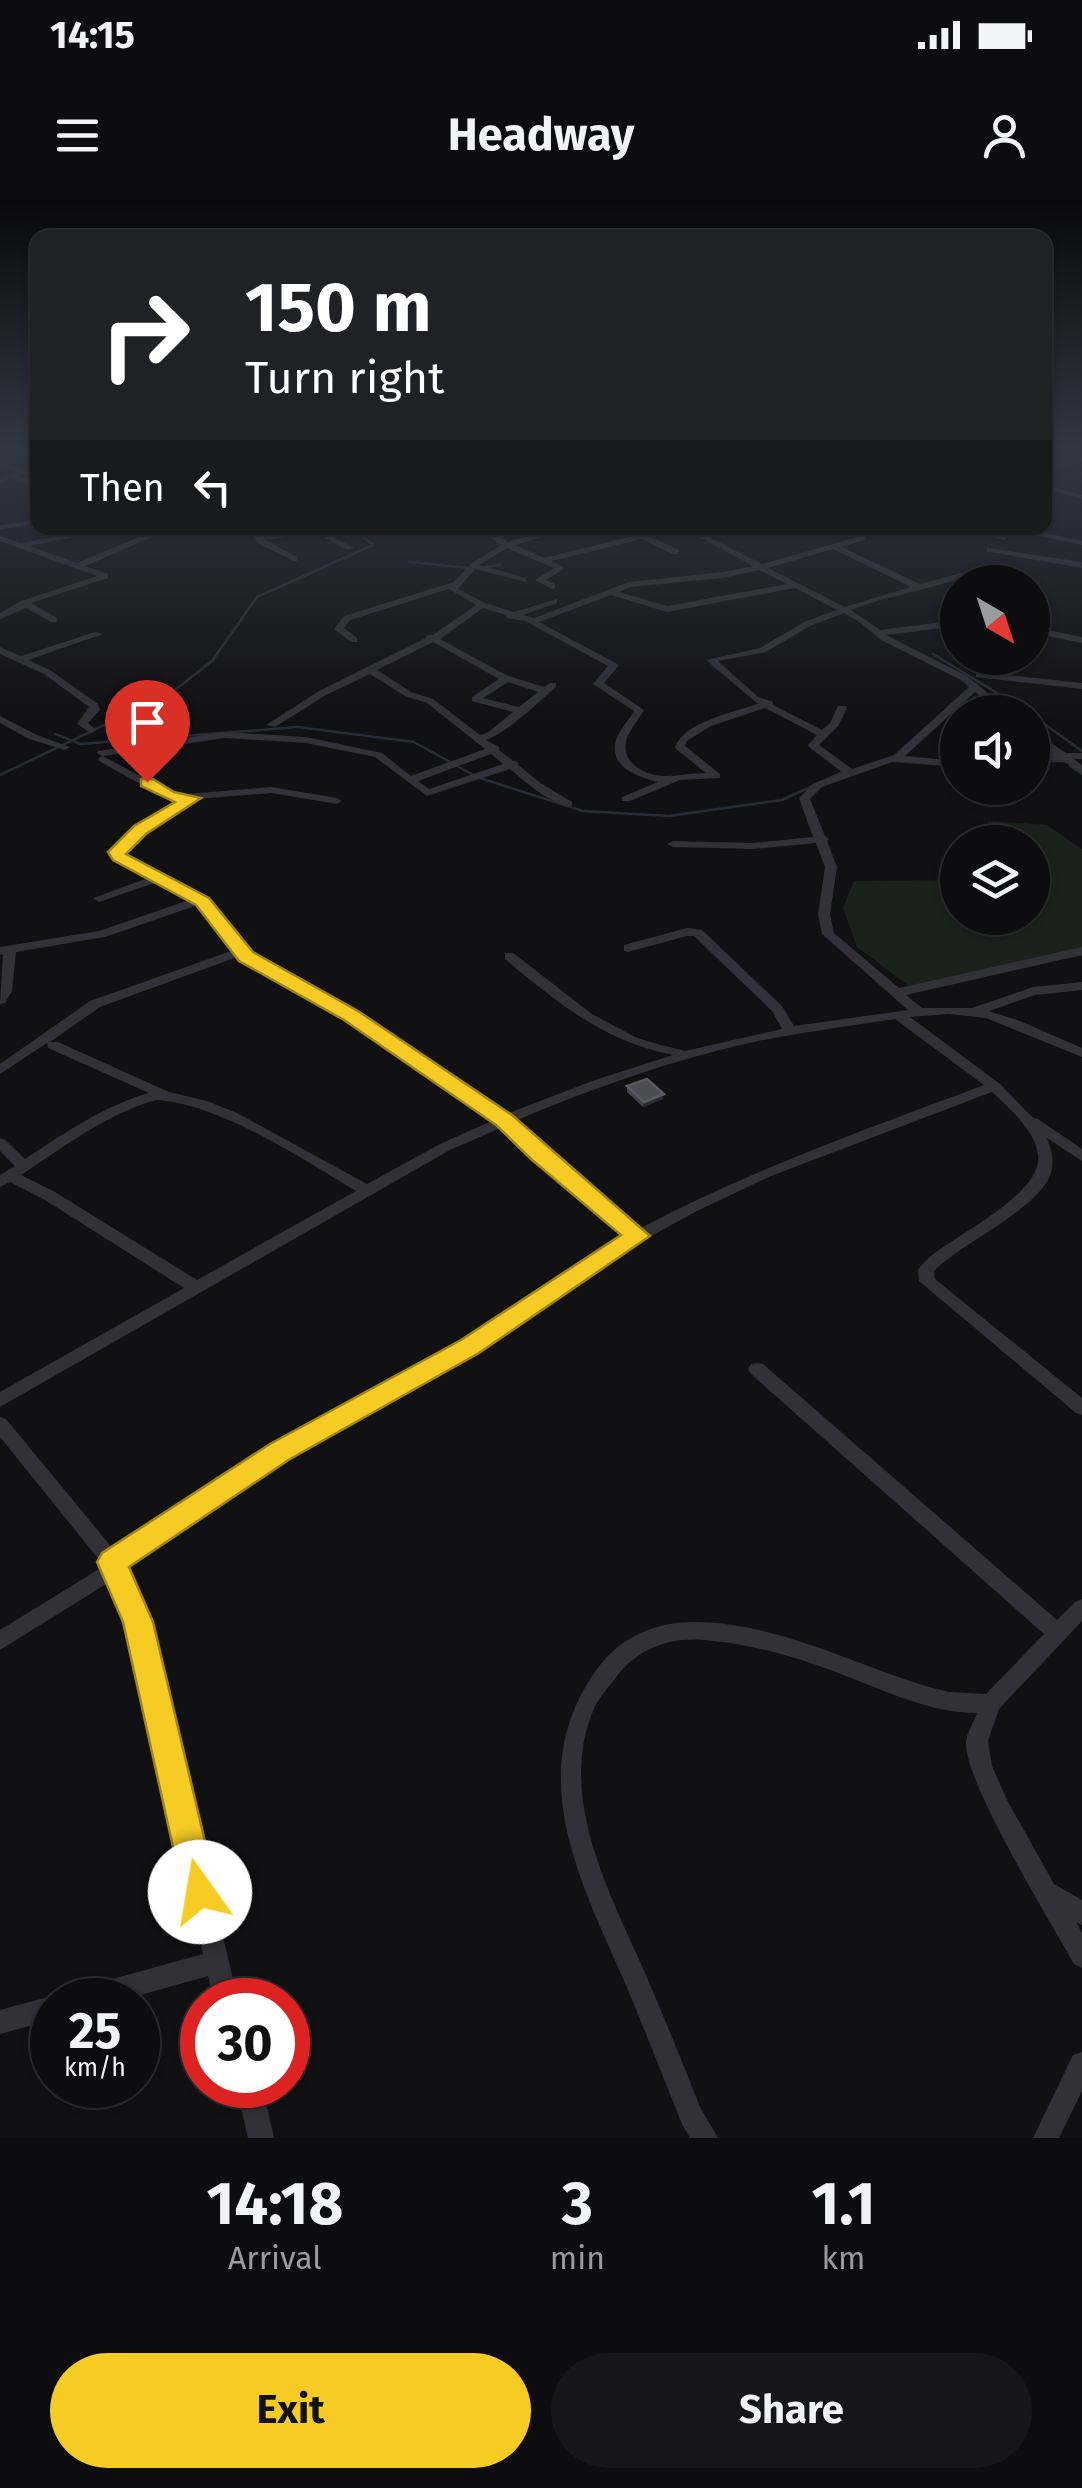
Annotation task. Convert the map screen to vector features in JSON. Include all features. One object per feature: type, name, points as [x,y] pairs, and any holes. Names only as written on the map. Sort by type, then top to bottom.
[{"type":"street","points":[[21,546],[49,540]]},
{"type":"street","points":[[80,565],[136,540]]},
{"type":"street","points":[[267,540],[294,559]]},
{"type":"street","points":[[335,540],[350,548]]},
{"type":"street","points":[[500,540],[561,568],[540,580],[552,586]]},
{"type":"street","points":[[354,640],[340,631],[347,618],[454,586],[505,544],[519,540]]},
{"type":"street","points":[[542,562],[622,540]]},
{"type":"street","points":[[649,540],[676,552]]},
{"type":"street","points":[[711,540],[842,609],[984,695]]},
{"type":"street","points":[[530,621],[629,586],[697,580],[855,540]]},
{"type":"street","points":[[0,616],[105,576],[3,541]]},
{"type":"street","points":[[836,547],[862,563],[919,586]]},
{"type":"street","points":[[990,550],[1082,565]]},
{"type":"street","points":[[475,566],[524,580]]},
{"type":"street","points":[[822,734],[755,699],[712,658],[762,650],[842,609],[940,581]]},
{"type":"street","points":[[611,592],[667,609],[797,585]]},
{"type":"street","points":[[454,586],[454,592],[482,606],[530,621],[614,665],[598,684],[638,710],[621,740],[624,760],[640,776],[670,780],[716,775],[680,747],[686,736],[706,724],[769,704]]},
{"type":"street","points":[[510,616],[554,601]]},
{"type":"street","points":[[24,604],[54,620]]},
{"type":"street","points":[[271,726],[317,694],[430,638],[482,606]]},
{"type":"street","points":[[879,633],[940,625]]},
{"type":"street","points":[[20,659],[98,634]]},
{"type":"street","points":[[1050,634],[1082,640]]},
{"type":"street","points":[[430,638],[507,678],[549,688],[491,735],[480,738]]},
{"type":"street","points":[[0,650],[54,676],[94,706],[94,712],[82,724],[91,730]]},
{"type":"street","points":[[370,670],[408,694],[430,701],[538,786],[568,804]]},
{"type":"street","points":[[988,675],[1082,686]]},
{"type":"street","points":[[507,678],[475,699],[521,711]]},
{"type":"street","points":[[897,758],[974,687]]},
{"type":"street","points":[[842,708],[836,722],[814,747],[850,773]]},
{"type":"street","points":[[0,719],[33,738],[65,747]]},
{"type":"street","points":[[337,801],[271,790],[193,798],[167,796],[102,756],[250,734],[306,740],[378,754],[412,779],[422,792],[429,793],[514,764]]},
{"type":"street","points":[[1050,746],[1082,770]]},
{"type":"street","points":[[412,779],[495,749]]},
{"type":"street","points":[[1050,756],[1082,756]]},
{"type":"street","points":[[920,1014],[828,934],[824,914],[831,866],[823,839],[809,816],[806,794],[850,773],[897,758],[940,762]]},
{"type":"street","points":[[626,799],[670,780]]},
{"type":"street","points":[[193,798],[140,830],[117,852],[121,858],[200,900],[240,952],[351,1016],[504,1120],[638,1236]]},
{"type":"street","points":[[672,844],[753,846],[823,839]]},
{"type":"street","points":[[99,898],[162,877]]},
{"type":"street","points":[[0,1000],[6,990],[5,951],[110,932],[200,900]]},
{"type":"street","points":[[628,948],[687,932],[698,933],[777,1009],[790,1029]]},
{"type":"street","points":[[896,993],[1082,951]]},
{"type":"street","points":[[0,1070],[95,1004],[240,952]]},
{"type":"street","points":[[509,956],[560,997],[619,1035],[646,1048],[688,1054]]},
{"type":"street","points":[[0,1400],[366,1191],[504,1120],[612,1076],[790,1029],[973,1012],[1033,991],[1082,986]]},
{"type":"street","points":[[973,1012],[1082,1053]]},
{"type":"street","points":[[898,1016],[1082,1156]]},
{"type":"street","points":[[53,1045],[164,1095],[182,1098],[245,1124],[366,1191]]},
{"type":"street","points":[[0,1641],[280,1451],[470,1346],[638,1236],[766,1174],[992,1086]]},
{"type":"street","points":[[12,1175],[111,1115],[141,1100],[164,1095]]},
{"type":"street","points":[[1034,1122],[1048,1154],[1043,1176],[933,1262],[926,1270],[927,1280],[1082,1408]]},
{"type":"street","points":[[0,1143],[12,1175],[198,1288]]},
{"type":"street","points":[[757,1369],[1056,1632]]},
{"type":"street","points":[[0,1424],[114,1565],[142,1636],[220,1978]]},
{"type":"street","points":[[1082,1608],[991,1702],[977,1741],[981,1766],[1042,1889],[1082,1956]]},
{"type":"street","points":[[705,2138],[691,2114],[585,1862],[572,1788],[575,1751],[582,1712],[608,1669],[631,1647],[658,1633],[684,1628],[728,1634],[826,1659],[943,1702],[991,1702]]},
{"type":"street","points":[[1042,1889],[1082,1913]]},
{"type":"street","points":[[159,1978],[216,1962]]},
{"type":"street","points":[[0,2022],[30,2014]]},
{"type":"street","points":[[1046,2138],[1082,2064]]},
{"type":"street","points":[[254,2108],[261,2138]]},
{"type":"shaded area","points":[[989,821],[1047,825],[987,825]]},
{"type":"shaded area","points":[[1050,827],[1082,849],[1082,956],[909,986],[857,947],[843,908],[854,881],[940,880],[940,935],[1050,935]]},
{"type":"building","points":[[647,1079],[664,1094],[644,1102],[627,1086]]},
{"type":"waterway","points":[[72,741],[171,693],[212,661],[257,597],[373,545],[368,540]]},
{"type":"waterway","points":[[409,562],[470,568]]},
{"type":"waterway","points":[[485,567],[500,565]]},
{"type":"waterway","points":[[933,654],[1000,695]]},
{"type":"waterway","points":[[72,741],[81,744],[298,727],[414,742],[477,777],[583,811],[669,816],[782,800],[845,771]]},
{"type":"waterway","points":[[1050,728],[1082,751]]},
{"type":"waterway","points":[[55,734],[72,741]]},
{"type":"waterway","points":[[0,775],[72,741]]},
{"type":"waterway","points":[[893,761],[940,764]]},
{"type":"waterway","points":[[1050,761],[1063,761]]},
{"type":"waterway","points":[[1070,766],[1082,774]]},
{"type":"route","points":[[147,782],[170,797],[193,798],[140,830],[117,852],[119,857],[202,902],[240,952],[351,1016],[504,1120],[638,1236],[470,1346],[280,1451],[112,1562],[138,1622],[200,1892]]}]
